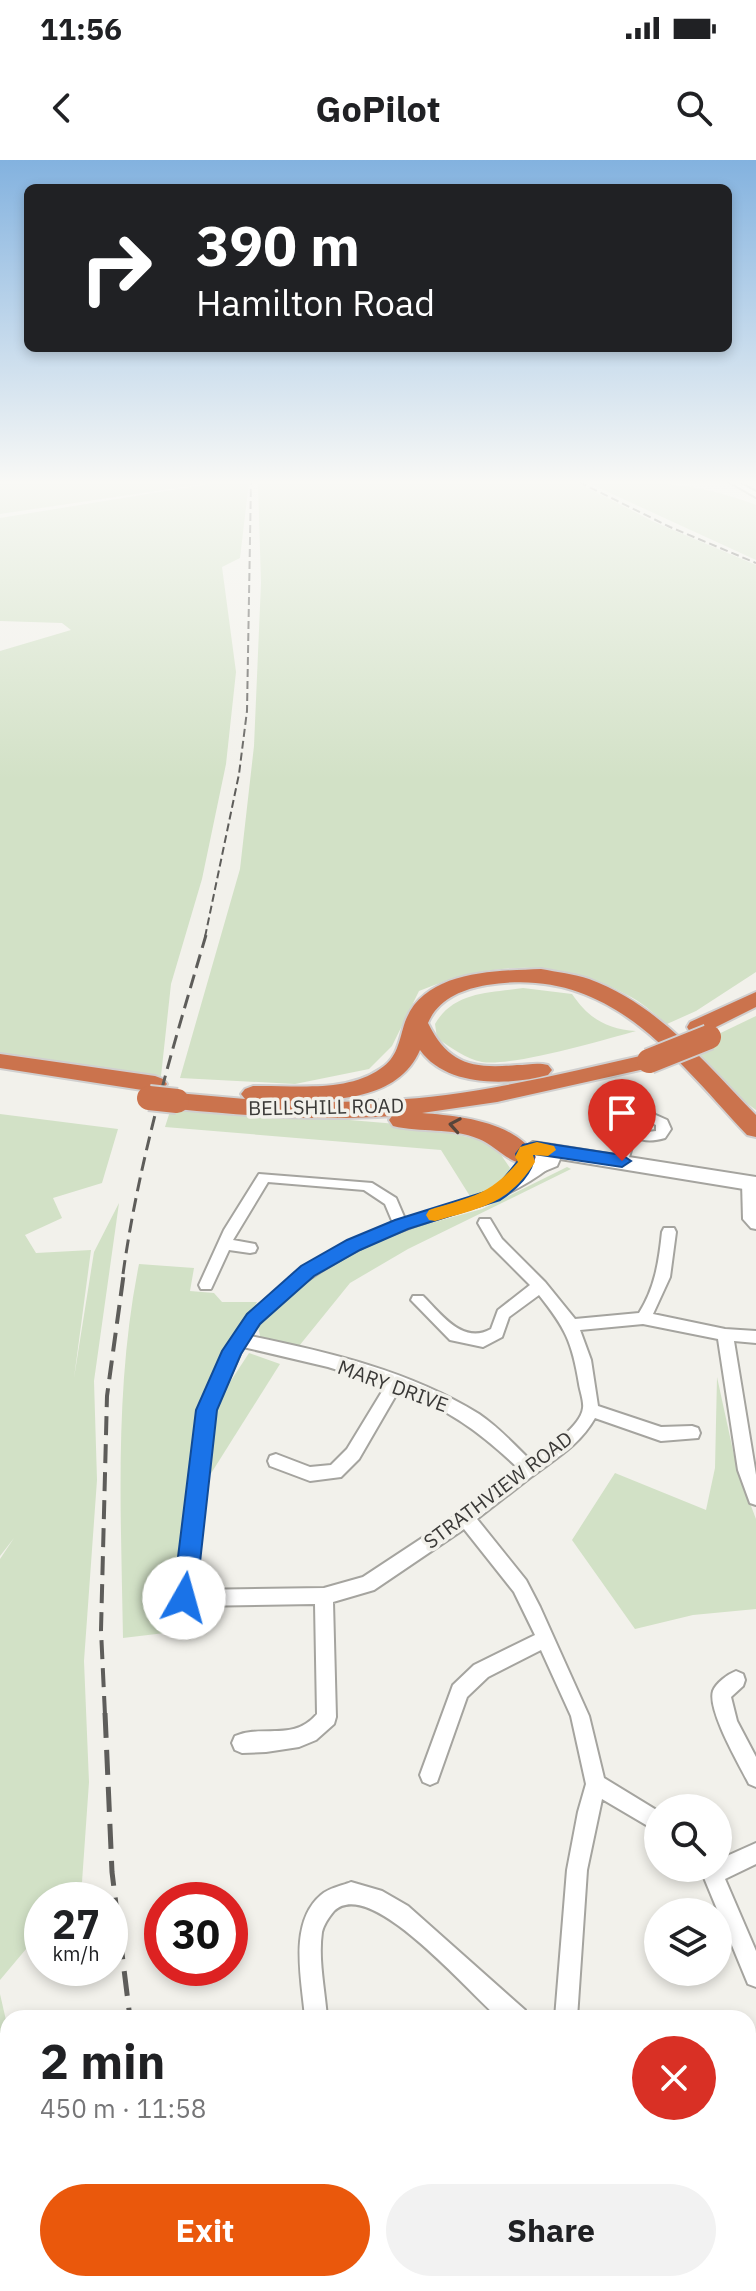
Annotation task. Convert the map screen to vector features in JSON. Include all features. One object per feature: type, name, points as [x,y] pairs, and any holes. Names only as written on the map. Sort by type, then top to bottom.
[{"type":"highway","points":[[244,1101],[349,1090],[368,1085],[401,1063],[416,1021],[429,1002],[463,983],[508,975],[568,979],[609,993],[640,1012],[751,1122]]},
{"type":"highway","points":[[704,1032],[756,999]]},
{"type":"highway","points":[[645,1055],[756,1014]]},
{"type":"highway","points":[[416,1021],[437,1056],[466,1070],[514,1074],[602,1061]]},
{"type":"highway","name":"BELLSHILL ROAD","points":[[244,1101],[440,1092],[515,1082],[602,1061],[645,1055]]},
{"type":"highway","name":"BELLSHILL ROAD","points":[[0,1075],[330,1110],[445,1103],[645,1055]]},
{"type":"highway","name":"BELLSHILL ROAD","points":[[0,1061],[152,1091]]},
{"type":"highway","points":[[244,1101],[474,1128],[501,1137],[537,1159]]},
{"type":"main road","points":[[537,1159],[575,1155],[752,1183]]},
{"type":"street","points":[[622,1161],[628,1136],[634,1130]]},
{"type":"street","points":[[181,1628],[207,1410],[238,1340],[253,1319],[308,1271],[354,1245],[401,1225],[494,1196],[506,1187],[525,1180],[537,1159]]},
{"type":"street","points":[[206,1285],[264,1177],[367,1186],[391,1201],[401,1225]]},
{"type":"street","points":[[752,1183],[750,1219],[756,1224]]},
{"type":"street","points":[[485,1223],[497,1243],[540,1286],[571,1325],[583,1360],[591,1410],[661,1434],[692,1433]]},
{"type":"street","points":[[643,1318],[655,1301],[665,1274],[669,1232]]},
{"type":"street","points":[[226,1244],[250,1248]]},
{"type":"street","points":[[418,1300],[455,1336],[483,1341],[497,1333],[503,1314],[540,1286]]},
{"type":"street","points":[[571,1325],[643,1318],[725,1335],[756,1337]]},
{"type":"street","points":[[725,1335],[756,1498]]},
{"type":"street","name":"MARY DRIVE","points":[[238,1340],[295,1351],[395,1383],[445,1403],[476,1421],[529,1469]]},
{"type":"street","points":[[276,1461],[310,1474],[335,1472],[353,1454],[395,1383]]},
{"type":"street","name":"STRATHVIEW ROAD","points":[[184,1598],[324,1596],[368,1584],[466,1518],[571,1439],[591,1410]]},
{"type":"street","points":[[466,1518],[520,1586],[580,1716],[596,1784],[584,1819],[577,1860],[567,2010]]},
{"type":"street","points":[[242,1743],[296,1740],[311,1734],[327,1717],[324,1596]]},
{"type":"street","points":[[430,1775],[460,1691],[481,1671],[544,1639]]},
{"type":"street","points":[[736,1680],[721,1694],[728,1723],[756,1777]]},
{"type":"street","points":[[596,1784],[644,1813]]},
{"type":"street","points":[[732,1862],[756,1853]]},
{"type":"street","points":[[717,1882],[756,1976]]},
{"type":"street","points":[[316,2010],[312,1930],[326,1904],[341,1892],[357,1890],[406,1918],[447,1952],[499,2010]]},
{"type":"green space","points":[[0,581],[224,581],[236,672],[226,764],[202,879],[171,984],[161,1076],[0,1054],[0,651],[71,630],[62,623],[0,621]]},
{"type":"green space","points":[[756,581],[756,972],[696,1011],[667,1024],[632,998],[575,974],[524,968],[472,974],[419,991],[392,1046],[369,1069],[295,1084],[180,1078],[240,869],[254,746],[261,583]]},
{"type":"green space","points":[[523,988],[572,994],[585,1010],[600,1021],[616,1028],[636,1031],[558,1052],[496,1062],[470,1058],[437,1038],[435,1024],[443,1013],[462,999]]},
{"type":"green space","points":[[756,1016],[756,1110],[679,1053]]},
{"type":"green space","points":[[172,1105],[421,1126],[493,1143],[510,1168],[501,1187],[473,1201],[441,1150],[165,1127]]},
{"type":"green space","points":[[0,1114],[118,1129],[102,1183],[53,1198],[62,1218],[25,1235],[36,1253],[91,1250],[74,1378],[94,1252],[119,1203],[94,1381],[97,1480],[84,1661],[89,1782],[82,1882],[24,1882],[24,1951],[0,1980],[0,1559],[14,1538],[0,1556]]},
{"type":"green space","points":[[567,1167],[571,1169],[408,1249],[350,1283],[295,1351],[261,1341],[258,1326],[304,1282],[358,1248],[409,1229],[482,1209]]},
{"type":"green space","points":[[139,1264],[194,1268],[190,1291],[214,1293],[222,1302],[257,1302],[198,1414],[173,1632],[123,1638],[122,1404]]},
{"type":"green space","points":[[249,1353],[280,1364],[205,1483],[219,1399]]},
{"type":"green space","points":[[717,1377],[737,1469],[756,1519],[756,1609],[693,1615],[635,1629],[572,1540],[615,1473],[706,1510],[715,1468]]},
{"type":"railway","points":[[205,937],[239,774],[247,711],[249,581]]},
{"type":"railway","points":[[123,1274],[148,1145],[206,935]]},
{"type":"railway","points":[[105,1715],[101,1630],[107,1396],[124,1272]]},
{"type":"railway","points":[[105,1713],[112,1872],[129,2010]]},
{"type":"slow traffic","points":[[435,1215],[494,1196],[527,1162],[524,1157],[526,1151],[537,1147],[548,1150]]},
{"type":"route","points":[[184,1598],[207,1410],[232,1351],[253,1319],[308,1271],[354,1245],[401,1225],[494,1196],[527,1162],[524,1154],[529,1149],[537,1147],[622,1161]]}]
